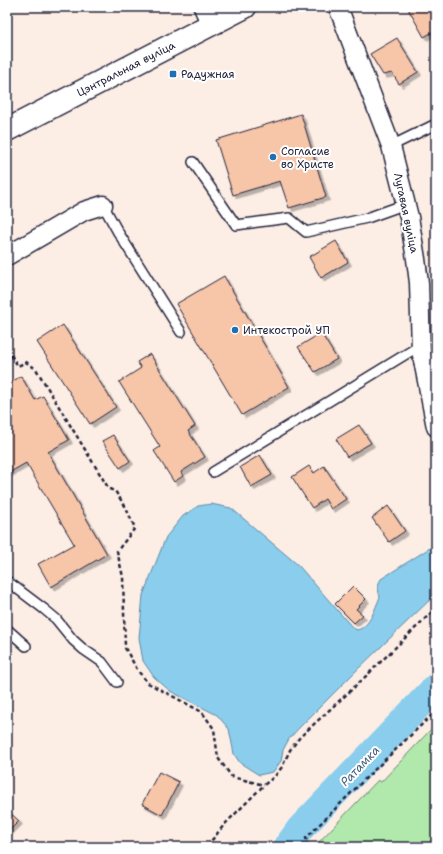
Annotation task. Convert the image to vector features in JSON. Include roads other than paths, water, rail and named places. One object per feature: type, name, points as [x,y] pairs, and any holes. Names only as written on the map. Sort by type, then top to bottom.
[{"type":"street","name":"Цэнтральная вуліца","points":[[7,130],[207,16],[245,7]]},
{"type":"street","name":"Лугавая вуліца","points":[[338,7],[391,146],[406,204],[419,283],[421,345],[436,427]]},
{"type":"street","points":[[7,256],[84,211],[103,205]]},
{"type":"lane","points":[[391,146],[436,124]]},
{"type":"lane","points":[[193,162],[236,225],[289,218],[306,232],[367,218],[406,204]]},
{"type":"lane","points":[[103,205],[118,232],[182,332]]},
{"type":"lane","points":[[213,472],[421,345]]},
{"type":"lane","points":[[7,581],[44,608],[56,619],[78,645],[102,662],[117,682]]},
{"type":"lane","points":[[7,629],[26,646]]},
{"type":"water","points":[[211,504],[231,508],[298,565],[352,627],[357,630],[362,628],[369,621],[374,611],[380,597],[378,588],[381,579],[436,544],[436,594],[298,729],[289,739],[283,750],[281,761],[273,772],[259,775],[240,763],[234,754],[229,729],[217,715],[170,691],[154,677],[143,661],[139,638],[143,595],[166,537],[183,516],[198,506]]},
{"type":"waterway","name":"Ратамка","points":[[287,847],[300,829],[436,687]]},
{"type":"place","name":"Радужная","points":[[173,74]]},
{"type":"place","name":"Согласие во Христе","points":[[273,157]]},
{"type":"place","name":"Интекострой УП","points":[[235,330]]}]
